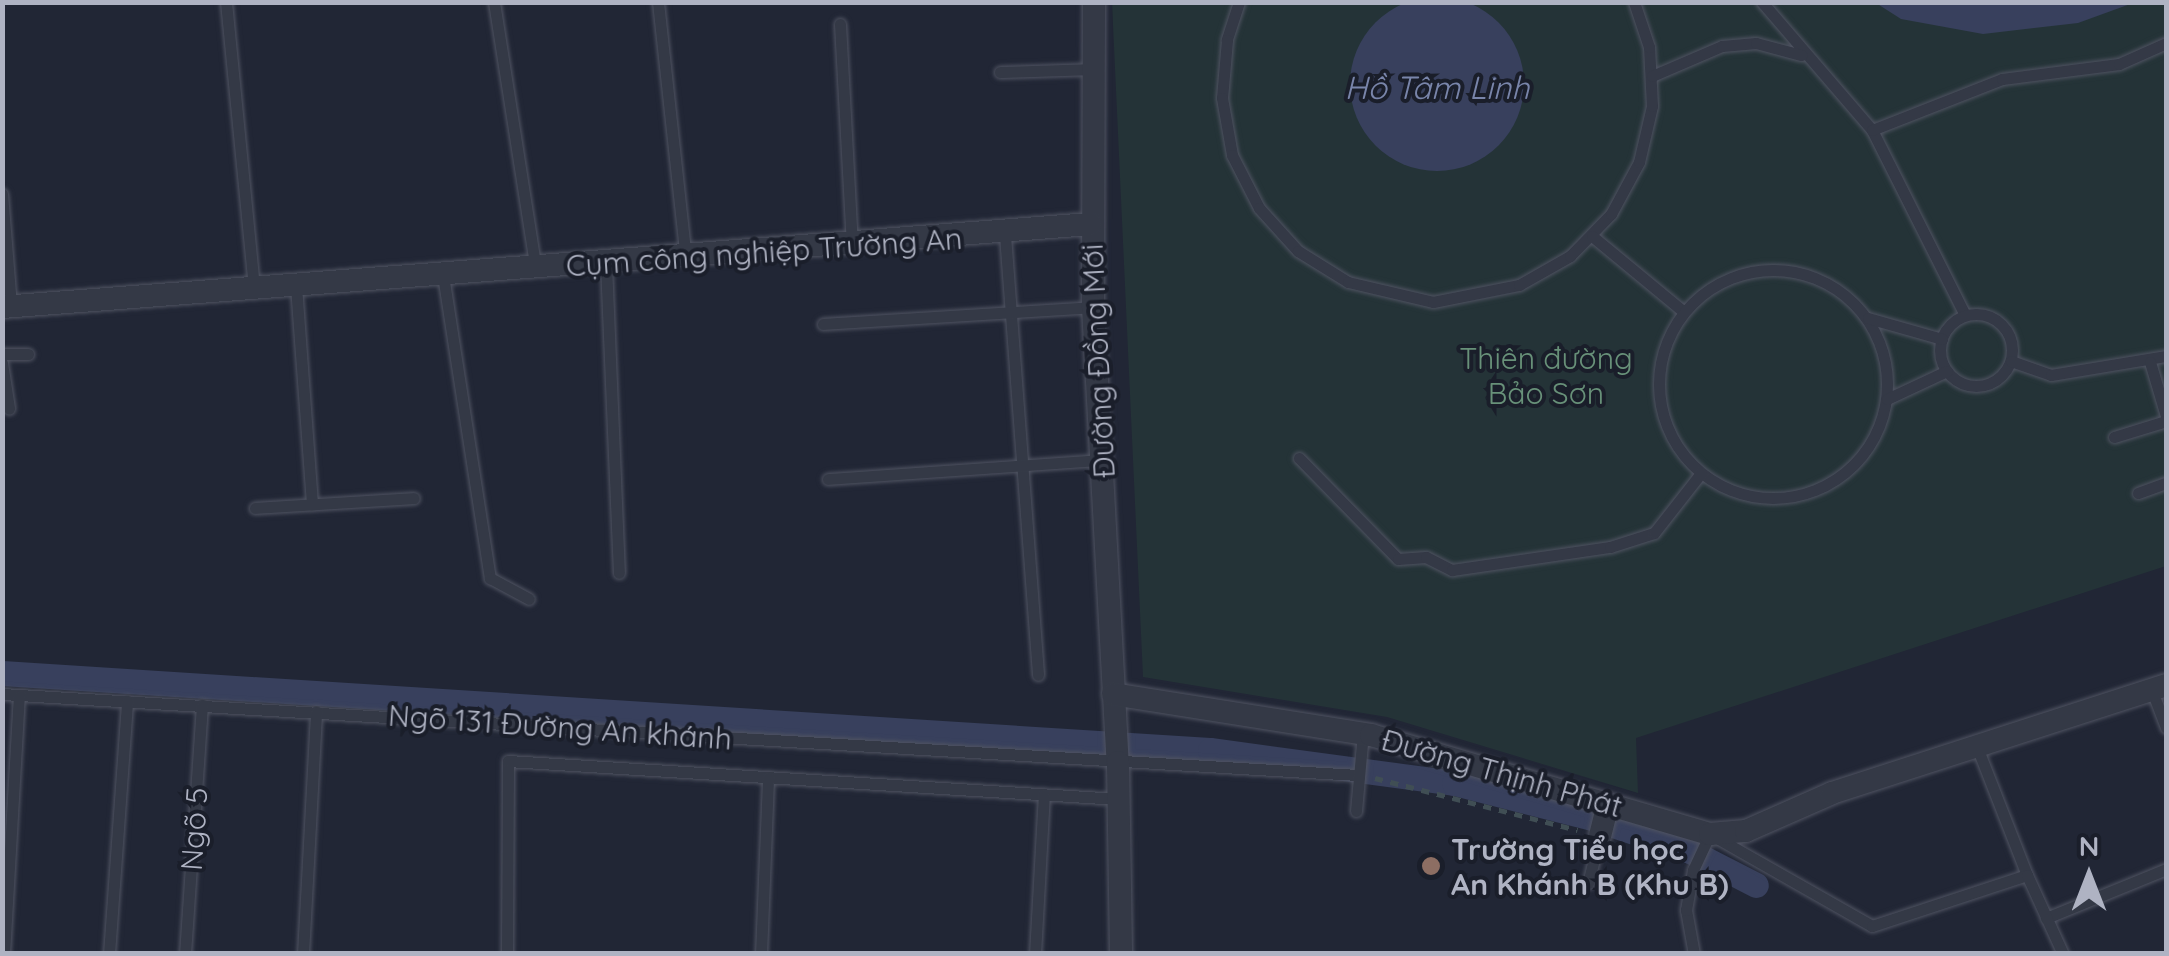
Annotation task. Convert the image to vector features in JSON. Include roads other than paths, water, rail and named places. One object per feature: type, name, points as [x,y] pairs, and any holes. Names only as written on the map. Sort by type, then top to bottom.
[{"type":"street","name":"Đường Đồng Mới","points":[[1094,2],[1097,69],[1091,224],[1118,756],[1121,954]]},
{"type":"street","name":"Cụm công nghiệp Trường An","points":[[296,286],[1005,235],[1091,224]]},
{"type":"street","points":[[7,307],[296,286]]},
{"type":"street","name":"Đường Thịnh Phát","points":[[1113,694],[1363,735],[1604,821],[1706,838],[1746,831],[1832,793],[2159,688]]},
{"type":"lane","points":[[226,2],[254,289]]},
{"type":"lane","points":[[494,2],[536,269]]},
{"type":"lane","points":[[658,2],[686,258]]},
{"type":"lane","points":[[1239,2],[1222,69],[1232,156],[1277,231],[1322,268],[1404,299],[1462,300],[1520,285],[1592,236],[1638,162],[1652,76],[1634,2]]},
{"type":"lane","points":[[1762,2],[1801,55],[1872,130],[1965,315]]},
{"type":"lane","points":[[840,24],[852,246]]},
{"type":"lane","points":[[1652,76],[1722,46],[1756,43],[1801,55]]},
{"type":"lane","points":[[1872,130],[2002,79],[2119,64],[2166,43]]},
{"type":"lane","points":[[1000,72],[1097,69]]},
{"type":"lane","points":[[2,194],[7,307]]},
{"type":"lane","points":[[1005,235],[1038,675]]},
{"type":"lane","points":[[1592,236],[1684,312]]},
{"type":"lane","points":[[606,264],[619,573]]},
{"type":"lane","points":[[1868,318],[1885,356],[1887,398],[1862,456],[1811,492],[1748,495],[1701,473],[1668,431],[1658,390],[1664,348],[1684,312],[1736,275],[1778,270],[1819,278],[1868,318],[1942,339]]},
{"type":"lane","points":[[440,276],[490,578],[528,599]]},
{"type":"lane","points":[[296,286],[312,504]]},
{"type":"lane","points":[[823,324],[1012,317],[1094,307]]},
{"type":"lane","points":[[1942,339],[1965,315],[1987,315],[2006,328],[2011,360],[1998,379],[1976,386],[1947,371]]},
{"type":"lane","points":[[1942,339],[1947,371]]},
{"type":"lane","points":[[2,354],[28,354]]},
{"type":"lane","points":[[2011,360],[2051,375],[2150,362],[2166,356]]},
{"type":"lane","points":[[2114,437],[2166,418],[2150,362]]},
{"type":"lane","points":[[2,363],[10,408]]},
{"type":"lane","points":[[1887,398],[1947,371]]},
{"type":"lane","points":[[1298,458],[1398,559],[1426,557],[1452,570],[1610,547],[1654,533],[1701,473]]},
{"type":"lane","points":[[828,479],[1104,460]]},
{"type":"lane","points":[[2138,493],[2166,483]]},
{"type":"lane","points":[[255,508],[414,498]]},
{"type":"lane","points":[[2159,688],[2166,727]]},
{"type":"lane","name":"Ngõ 131 Đường An khánh","points":[[2,694],[1272,765],[1359,774]]},
{"type":"lane","points":[[4,954],[8,800],[19,696]]},
{"type":"lane","points":[[109,954],[128,701]]},
{"type":"lane","name":"Ngõ 5","points":[[186,954],[202,705]]},
{"type":"lane","points":[[303,954],[316,711]]},
{"type":"lane","points":[[1356,811],[1363,735]]},
{"type":"lane","points":[[1977,747],[2063,954]]},
{"type":"lane","points":[[507,954],[508,761],[1118,800]]},
{"type":"lane","points":[[761,954],[768,777]]},
{"type":"lane","points":[[1036,954],[1044,794]]},
{"type":"lane","points":[[1588,882],[1604,821]]},
{"type":"lane","points":[[1694,954],[1686,910],[1696,862],[1706,838],[1872,926],[2028,875]]},
{"type":"lane","points":[[2046,918],[2166,869]]},
{"type":"water","name":"Hồ Tâm Linh","points":[[1437,-3],[1470,4],[1498,23],[1517,51],[1524,84],[1517,117],[1498,145],[1470,164],[1437,171],[1404,164],[1376,145],[1357,117],[1350,84],[1357,51],[1376,23],[1404,4]]},
{"type":"water","points":[[1876,3],[2133,3],[2078,23],[1983,34],[1901,19]]},
{"type":"waterway","points":[[2,673],[1210,750],[1454,783],[1592,818],[1690,851],[1756,885]]},
{"type":"place","name":"Trường Tiểu học An Khánh B (Khu B)","points":[[1431,866]]},
{"type":"park label","name":"Thiên đường Bảo Sơn","points":[[1546,375]]}]
